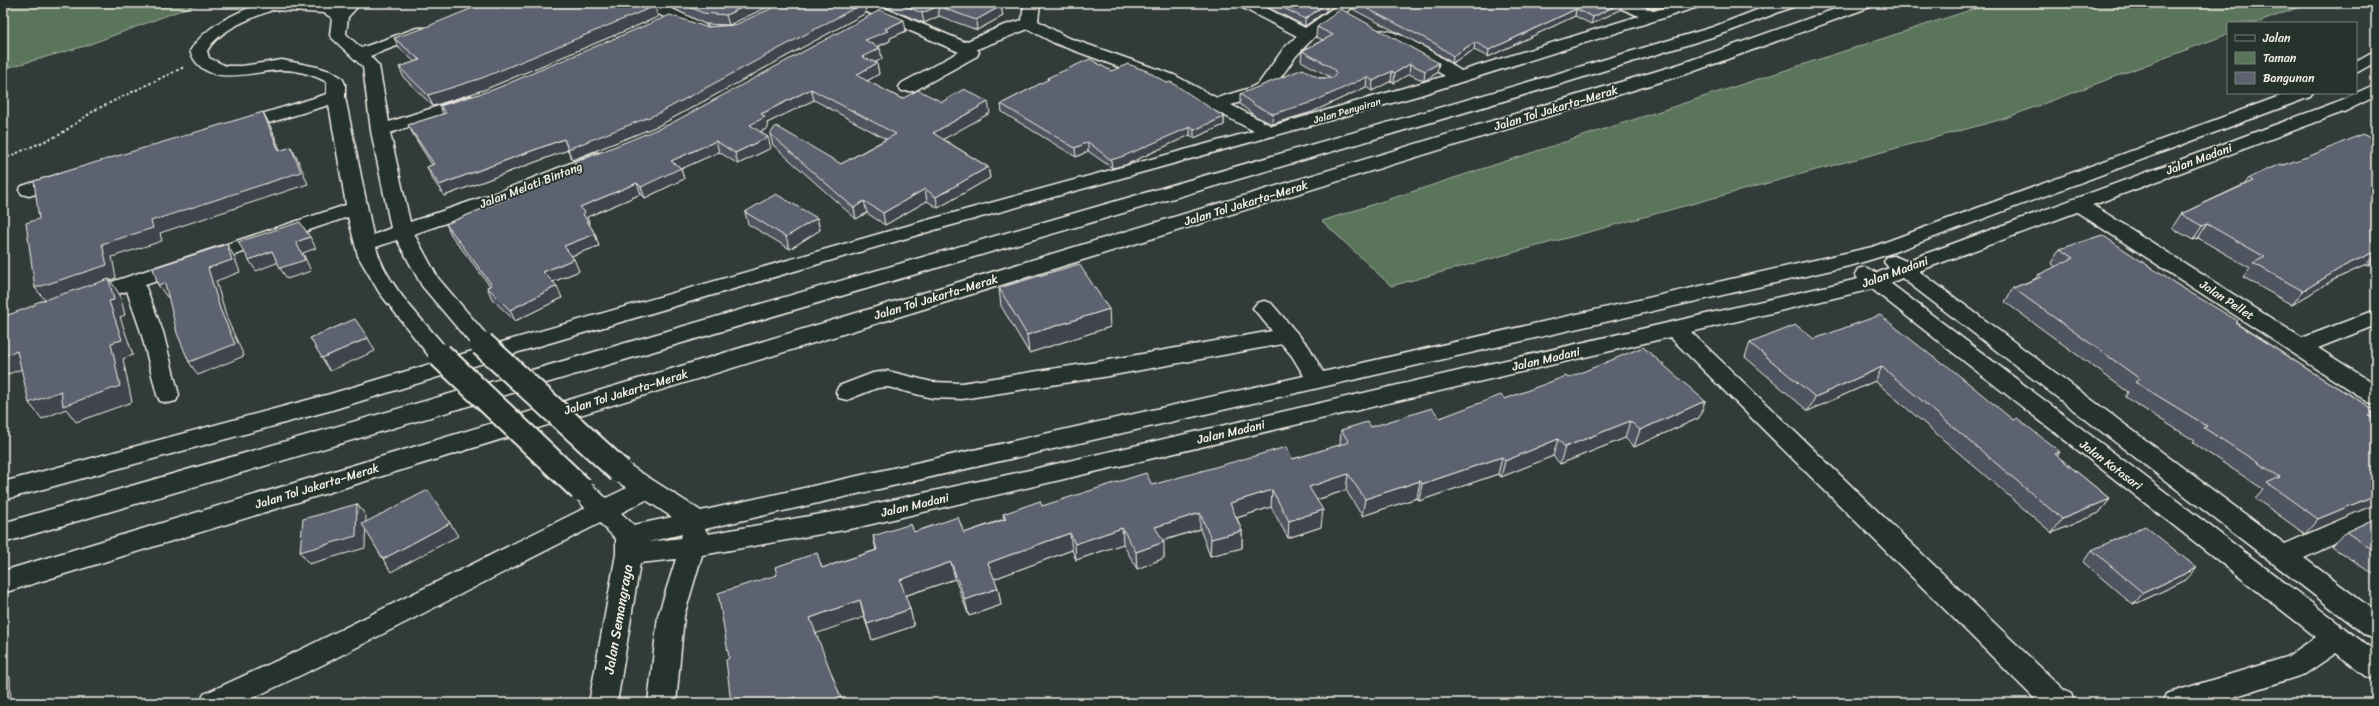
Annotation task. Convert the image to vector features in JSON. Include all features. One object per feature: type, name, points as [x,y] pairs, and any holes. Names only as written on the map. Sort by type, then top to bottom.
[{"type":"main road","points":[[353,3],[340,16],[338,35],[371,66],[380,131],[402,231],[429,281],[482,344],[620,471],[698,521]]},
{"type":"main road","points":[[646,3],[714,34]]},
{"type":"main road","points":[[859,3],[883,12],[971,52],[908,87]]},
{"type":"main road","points":[[1030,23],[1032,3]]},
{"type":"main road","points":[[1245,3],[1307,35]]},
{"type":"main road","points":[[1621,3],[1654,16]]},
{"type":"main road","name":"Jalan Penyairan","points":[[3,491],[332,402],[514,346],[931,225],[1270,132],[1459,77],[1695,3]]},
{"type":"main road","points":[[3,533],[1547,82],[1719,30],[1789,3]]},
{"type":"main road","name":"Jalan Tol Jakarta–Merak","points":[[3,582],[1679,70],[1866,3]]},
{"type":"main road","points":[[340,16],[329,8],[274,4],[227,24],[209,36],[201,45],[199,53],[201,59],[207,64],[230,70],[283,65],[326,74],[336,82],[336,97],[356,208],[368,256],[389,292],[440,355],[602,510],[629,545],[698,521],[796,500],[1846,260],[1879,250],[2301,94]]},
{"type":"main road","points":[[1217,103],[1256,92],[1265,87],[1292,64],[1307,35],[1342,8]]},
{"type":"main road","points":[[865,22],[883,12]]},
{"type":"main road","points":[[653,27],[674,17]]},
{"type":"main road","points":[[965,48],[1008,29],[1030,23],[1060,40],[1168,79],[1217,103],[1270,132]]},
{"type":"main road","points":[[359,54],[436,26]]},
{"type":"main road","points":[[1373,28],[1428,56],[1459,77]]},
{"type":"main road","points":[[2357,67],[2376,55]]},
{"type":"main road","name":"Jalan Madani","points":[[629,545],[692,547],[870,515],[1875,282],[1904,269],[2340,107],[2376,89]]},
{"type":"main road","points":[[380,131],[485,96]]},
{"type":"main road","points":[[224,131],[336,97]]},
{"type":"main road","name":"Jalan Melati Bintang","points":[[365,244],[505,196],[621,150]]},
{"type":"main road","points":[[29,190],[81,174]]},
{"type":"main road","name":"Jalan Pellet","points":[[2078,204],[2376,396]]},
{"type":"main road","points":[[73,302],[356,208]]},
{"type":"main road","points":[[1879,250],[2376,627]]},
{"type":"main road","name":"Jalan Kotasari","points":[[1846,260],[2376,668]]},
{"type":"main road","points":[[134,282],[152,332],[168,396]]},
{"type":"main road","points":[[1264,308],[1301,352],[1317,380]]},
{"type":"main road","points":[[2300,347],[2376,317]]},
{"type":"main road","points":[[1675,329],[2054,699],[2061,703]]},
{"type":"main road","points":[[847,392],[873,381],[888,379],[932,390],[962,390],[1104,368],[1286,336]]},
{"type":"main road","points":[[214,703],[310,658],[646,489]]},
{"type":"main road","points":[[2283,556],[2376,514]]},
{"type":"main road","points":[[662,703],[671,616],[692,547],[698,521]]},
{"type":"main road","name":"Jalan Semangraya","points":[[603,703],[629,545]]},
{"type":"main road","points":[[2176,703],[2295,666],[2336,638]]},
{"type":"path","points":[[3,159],[60,135],[95,110],[201,59]]},
{"type":"green space","points":[[3,3],[200,3],[85,46],[3,69]]},
{"type":"green space","points":[[1992,3],[2310,3],[2260,22],[2227,22],[2227,34],[2003,119],[1391,286],[1322,221]]},
{"type":"building","points":[[485,3],[649,3],[655,6],[482,78],[428,95],[399,67],[420,60],[394,38],[421,29]]},
{"type":"building","points":[[681,3],[752,3],[726,15],[703,13]]},
{"type":"building","points":[[783,3],[864,3],[657,114],[568,149],[564,139],[439,185],[427,167],[434,164],[408,125],[446,113],[440,106],[495,89],[670,15],[706,27],[735,25]]},
{"type":"building","points":[[899,3],[994,3],[1001,6],[976,20],[938,6],[922,13]]},
{"type":"building","points":[[1274,3],[1326,3],[1326,4],[1305,19]]},
{"type":"building","points":[[1356,3],[1621,3],[1593,17],[1576,9],[1489,50],[1475,42],[1453,56],[1436,44]]},
{"type":"building","points":[[1341,9],[1439,63],[1425,71],[1410,64],[1395,73],[1392,71],[1373,81],[1367,77],[1313,102],[1273,114],[1256,106],[1240,94],[1303,69],[1319,78],[1333,78],[1336,73],[1333,68],[1302,51],[1333,35],[1317,27]]},
{"type":"building","points":[[880,10],[904,20],[885,29],[888,31],[865,40],[880,48],[862,57],[877,63],[856,75],[902,99],[918,90],[942,102],[964,89],[988,102],[933,133],[988,167],[936,197],[925,189],[883,213],[864,201],[854,208],[770,134],[776,126],[841,164],[896,134],[811,89],[761,114],[765,117],[750,125],[768,137],[735,153],[716,141],[671,161],[681,168],[641,187],[637,183],[580,207],[585,212],[583,214],[595,234],[564,246],[574,259],[543,272],[557,286],[510,310],[487,287],[492,285],[446,224],[576,170],[574,163],[670,124]]},
{"type":"building","points":[[1090,59],[1111,71],[1128,64],[1147,71],[1167,83],[1171,82],[1224,117],[1194,130],[1190,127],[1124,156],[1111,160],[1088,142],[1075,148],[1001,104],[1049,79],[1047,78]]},
{"type":"building","points":[[263,112],[279,151],[291,147],[301,172],[151,221],[153,228],[102,244],[107,265],[35,288],[26,223],[39,219],[34,181]]},
{"type":"building","points":[[2362,134],[2375,140],[2376,139],[2376,251],[2344,266],[2303,291],[2253,263],[2265,257],[2207,224],[2202,226],[2181,214],[2253,181],[2249,178],[2280,164],[2283,165],[2310,156]]},
{"type":"building","points":[[776,194],[817,218],[786,237],[745,212]]},
{"type":"building","points":[[300,222],[310,237],[296,242],[305,260],[280,268],[272,251],[249,260],[238,242]]},
{"type":"building","points":[[2102,235],[2176,284],[2238,321],[2235,323],[2375,410],[2368,415],[2376,420],[2376,495],[2318,519],[2267,483],[2280,477],[2204,428],[2207,426],[2135,382],[2140,379],[2013,288],[2041,277],[2038,275],[2073,258],[2060,249]]},
{"type":"building","points":[[227,244],[232,260],[208,268],[220,309],[235,344],[189,362],[177,333],[165,283],[158,285],[153,268]]},
{"type":"building","points":[[1079,264],[1109,309],[1027,335],[999,288]]},
{"type":"building","points":[[109,279],[114,300],[109,301],[122,340],[111,343],[120,386],[63,406],[61,391],[29,403],[17,351],[3,356],[3,317],[35,305],[35,303]]},
{"type":"building","points":[[1880,315],[1942,364],[1944,363],[2013,420],[2017,418],[2060,452],[2055,454],[2110,499],[2062,519],[1882,367],[1815,397],[1750,343],[1796,325],[1814,339]]},
{"type":"building","points":[[355,319],[368,338],[322,358],[310,338]]},
{"type":"building","points":[[1643,347],[1705,401],[1640,430],[1630,421],[1565,447],[1558,439],[1505,461],[1502,457],[1422,484],[1420,481],[1365,499],[1348,474],[1309,487],[1323,510],[1289,521],[1272,490],[1230,503],[1242,531],[1211,539],[1200,513],[1155,527],[1164,542],[1136,552],[1122,528],[1075,544],[1070,533],[988,563],[998,588],[965,600],[951,562],[900,580],[910,609],[867,624],[860,600],[810,618],[843,703],[797,703],[795,697],[775,703],[731,703],[726,660],[729,658],[718,593],[777,575],[775,567],[817,553],[822,568],[877,550],[873,536],[911,524],[914,532],[958,517],[964,533],[1006,519],[1003,514],[1040,501],[1042,506],[1146,473],[1152,485],[1286,447],[1293,459],[1349,442],[1341,430],[1367,422],[1371,427],[1432,408],[1440,418],[1501,395],[1505,399],[1566,376],[1568,378]]},
{"type":"building","points":[[428,490],[450,523],[383,559],[362,524]]},
{"type":"building","points":[[357,504],[356,536],[300,552],[303,519]]},
{"type":"building","points":[[2376,518],[2376,552],[2346,532]]},
{"type":"building","points":[[2145,526],[2197,568],[2143,593],[2092,550]]}]
